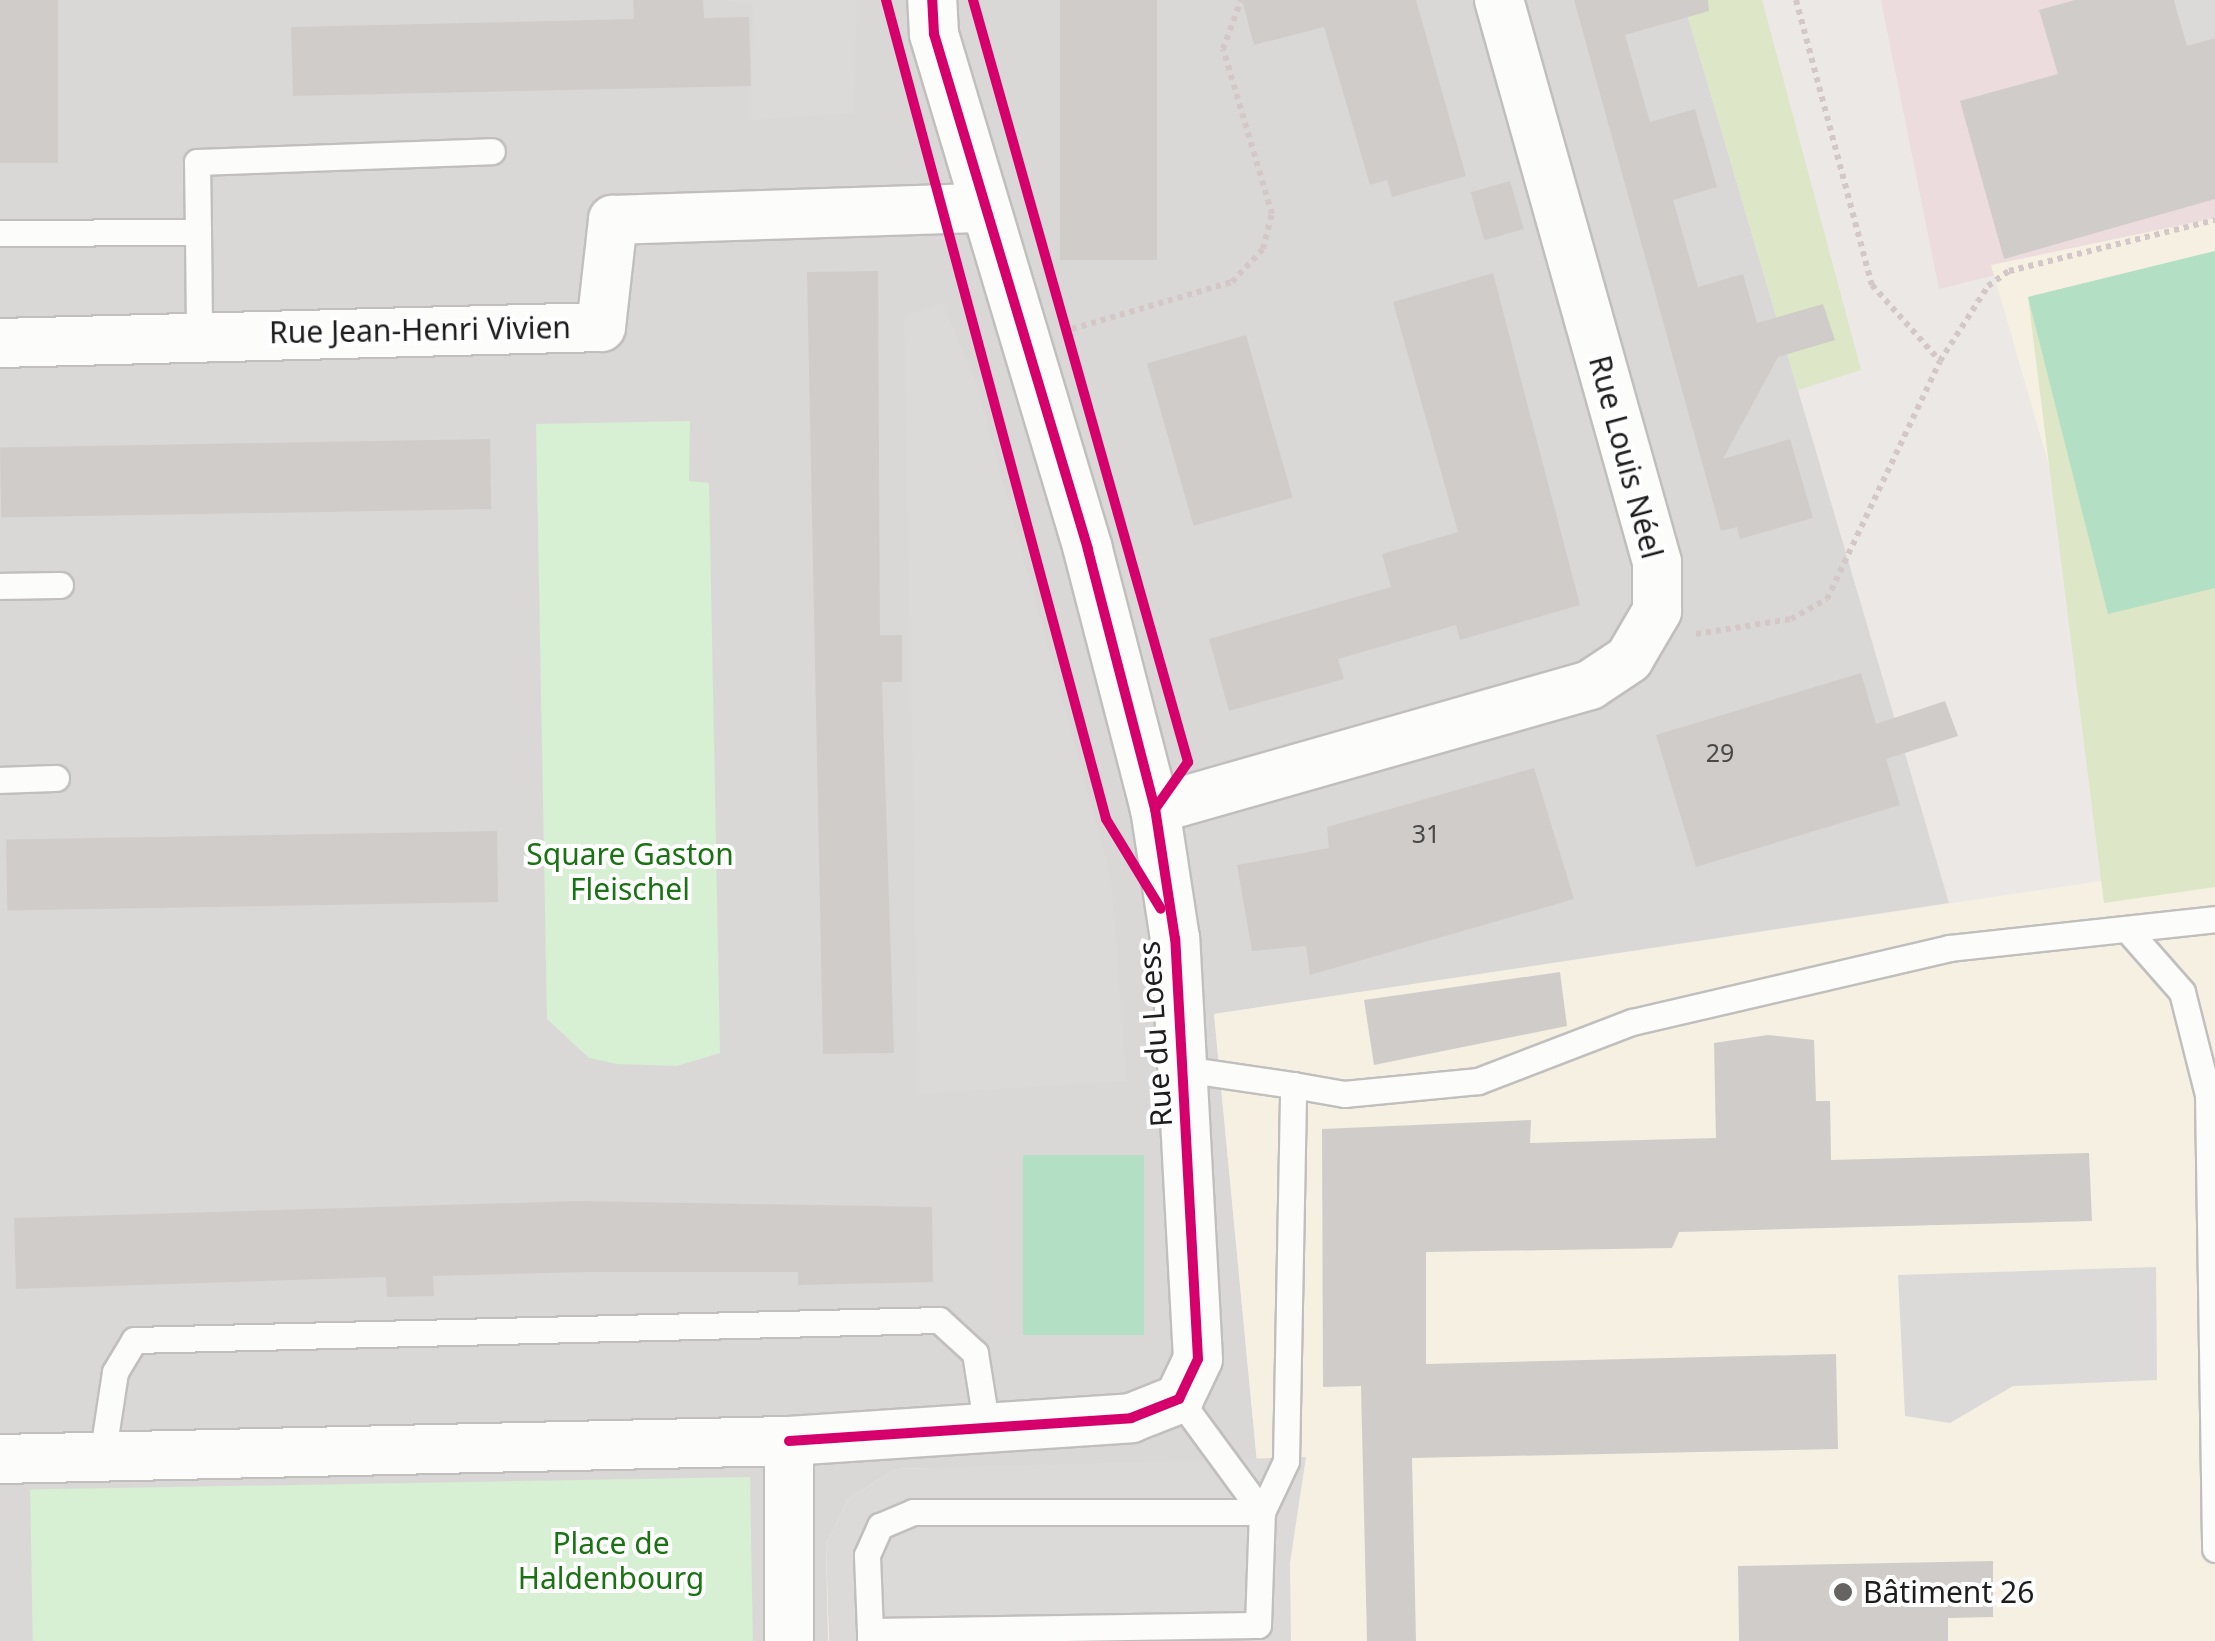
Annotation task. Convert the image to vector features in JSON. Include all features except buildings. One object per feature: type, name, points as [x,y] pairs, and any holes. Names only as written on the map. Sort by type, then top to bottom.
[{"type":"street","name":"Rue du Loess","points":[[932,0],[984,208],[1028,344],[1155,809],[1183,1069],[1198,1360],[1179,1399]]},
{"type":"street","name":"Rue Louis Néel","points":[[1499,0],[1657,562],[1657,612],[1644,642]]},
{"type":"street","name":"Rue Jean-Henri Vivien","points":[[0,343],[601,327],[613,220],[984,208]]},
{"type":"street","points":[[1155,809],[1590,684],[1644,642]]},
{"type":"street","points":[[0,1459],[789,1441],[1131,1418],[1179,1399]]},
{"type":"street","points":[[789,1441],[789,1641]]},
{"type":"lane","points":[[198,335],[197,162],[492,151]]},
{"type":"lane","points":[[0,233],[198,232]]},
{"type":"lane","points":[[0,586],[60,585]]},
{"type":"lane","points":[[0,780],[56,778]]},
{"type":"lane","points":[[1183,1069],[1344,1094],[1478,1081],[1632,1022],[1949,948],[2132,935],[2215,919]]},
{"type":"lane","points":[[2132,935],[2182,992],[2208,1095],[2215,1548]]},
{"type":"lane","points":[[1262,1512],[912,1512],[880,1526],[867,1555],[870,1636],[1258,1625],[1262,1512],[1286,1462],[1293,1085]]},
{"type":"lane","points":[[102,1457],[116,1372],[134,1340],[939,1320],[974,1353],[987,1428]]},
{"type":"lane","points":[[1179,1399],[1262,1512]]},
{"type":"path","points":[[1028,344],[1232,282],[1253,264],[1272,214],[1223,49],[1241,0]]},
{"type":"path","points":[[1796,0],[1872,286],[1940,361]]},
{"type":"path","points":[[1644,642],[1791,618],[1827,599],[1940,361],[1988,286],[2009,271],[2215,220]]},
{"type":"shaded area","points":[[0,0],[1683,0],[1949,903],[1214,1014],[1257,1463],[896,1469],[829,1641],[0,1641]]},
{"type":"shaded area","points":[[725,0],[857,0],[854,113],[751,120],[753,5]]},
{"type":"shaded area","points":[[1881,0],[2215,0],[2215,220],[1939,289]]},
{"type":"shaded area","points":[[2174,0],[2215,0],[2215,38],[2187,46]]},
{"type":"shaded area","points":[[2215,218],[2215,1641],[828,1641],[826,1545],[848,1499],[896,1469],[1257,1462],[1214,1014],[2166,871],[1991,265]]},
{"type":"shaded area","points":[[942,303],[975,380],[1111,878],[1126,1081],[919,1094],[904,316]]},
{"type":"shaded area","points":[[2156,1267],[2157,1380],[2013,1386],[1950,1423],[1905,1416],[1898,1275]]},
{"type":"shaded area","points":[[1306,1457],[1290,1563],[1291,1641],[829,1641],[826,1545],[848,1499],[896,1469]]},
{"type":"green space","points":[[1683,0],[1762,0],[1861,370],[1798,390]]},
{"type":"green space","points":[[2215,251],[2215,887],[2104,903],[2028,297]]},
{"type":"green space","points":[[2215,251],[2215,588],[2108,614],[2028,297]]},
{"type":"green space","name":"Square Gaston Fleischel","points":[[690,421],[689,481],[709,483],[720,1053],[677,1066],[617,1064],[589,1058],[547,1019],[536,424]]},
{"type":"green space","points":[[1023,1155],[1144,1155],[1144,1335],[1023,1335]]},
{"type":"green space","name":"Place de Haldenbourg","points":[[750,1477],[753,1641],[33,1641],[30,1490]]},
{"type":"cycle path","points":[[886,0],[1106,819],[1161,909]]},
{"type":"cycle path","points":[[789,1441],[1131,1418],[1179,1399],[1198,1359],[1175,939],[1155,809],[1088,549],[934,34],[932,0]]},
{"type":"cycle path","points":[[973,0],[1188,762],[1155,809]]},
{"type":"place","name":"Bâtiment 26","points":[[1843,1592]]}]
